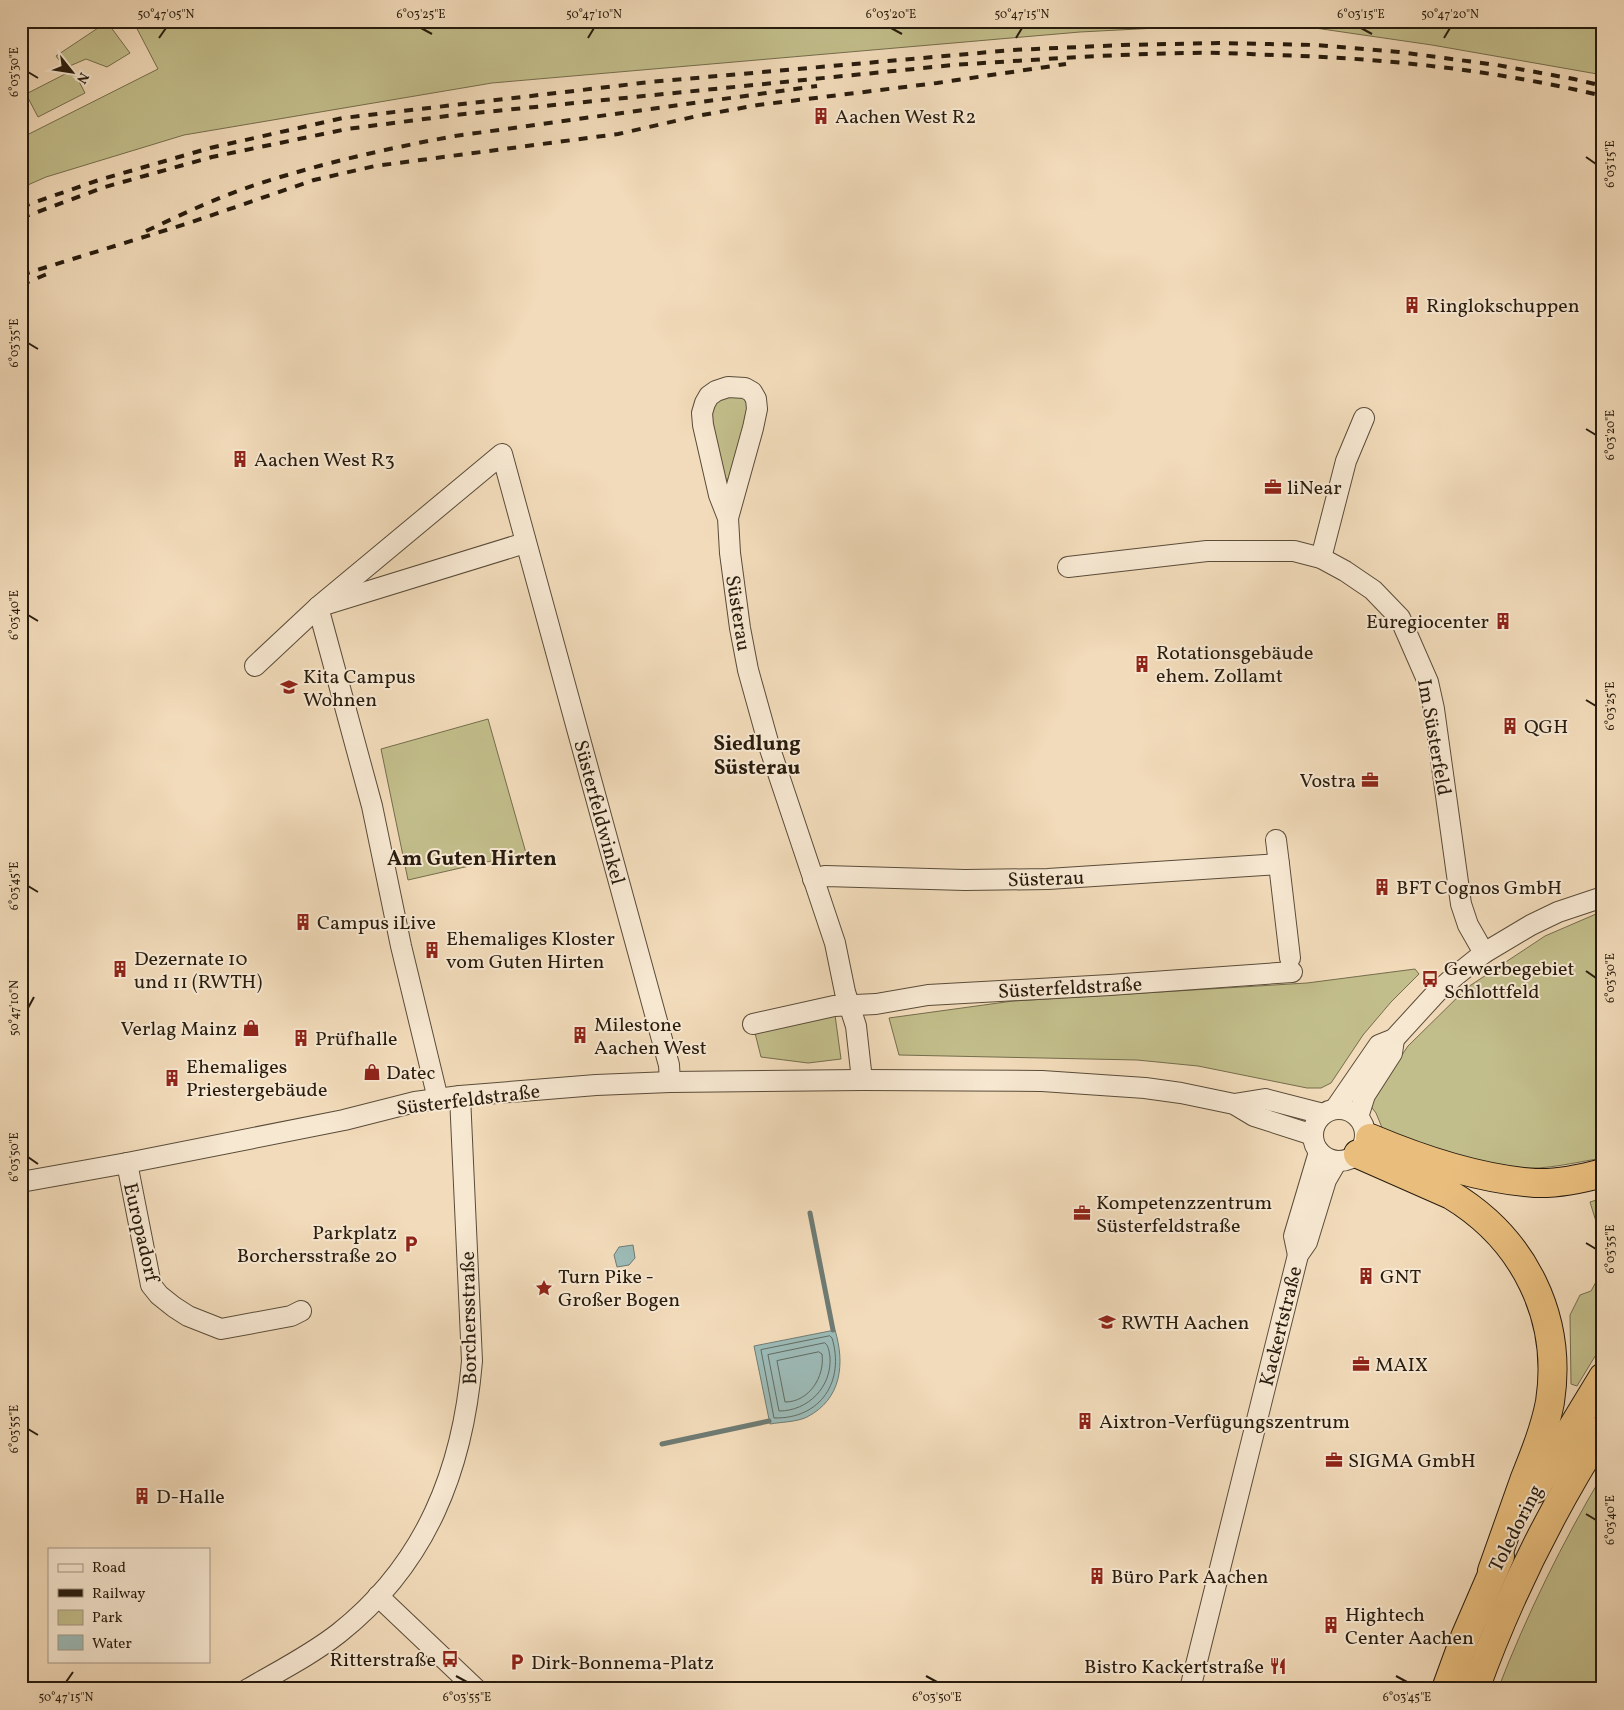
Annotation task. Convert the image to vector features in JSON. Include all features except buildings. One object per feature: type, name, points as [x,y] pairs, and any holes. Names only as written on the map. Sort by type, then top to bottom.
[{"type":"highway","points":[[1355,1142],[1402,1152],[1467,1172],[1536,1183],[1585,1178],[1603,1173]]},
{"type":"highway","points":[[1355,1142],[1465,1203],[1490,1224],[1502,1236],[1527,1272],[1548,1321],[1552,1348],[1553,1376],[1550,1403],[1538,1446],[1492,1571]]},
{"type":"highway","name":"Toledoring","points":[[1446,1689],[1492,1571],[1529,1498],[1603,1377]]},
{"type":"highway","name":"Toledoring","points":[[1475,1689],[1495,1636],[1523,1572],[1560,1500],[1603,1429]]},
{"type":"street","name":"Süsterau","points":[[728,518],[757,410],[756,399],[752,392],[745,388],[728,387],[716,391],[709,396],[702,413],[704,425],[719,495],[728,518],[734,589],[748,670],[770,748],[835,943],[849,1005]]},
{"type":"street","points":[[1321,558],[1346,461],[1364,418]]},
{"type":"street","name":"Süsterfeldwinkel","points":[[318,607],[502,454],[669,1065],[670,1082]]},
{"type":"street","points":[[254,666],[318,607],[525,543]]},
{"type":"street","name":"Im Süsterfeld","points":[[1068,566],[1207,551],[1294,552],[1321,558],[1373,590],[1400,618],[1428,682],[1434,709],[1461,904],[1468,926],[1484,953]]},
{"type":"street","points":[[318,607],[372,806],[401,946],[438,1099]]},
{"type":"street","points":[[1276,840],[1279,864]]},
{"type":"street","name":"Süsterau","points":[[813,879],[825,876],[1048,880],[1279,864]]},
{"type":"street","name":"Süsterfeldstraße","points":[[753,1024],[834,1006],[876,1004],[928,995],[1110,986],[1291,965],[1279,864]]},
{"type":"street","points":[[1394,1039],[1392,1053],[1365,1095],[1355,1142],[1327,1159],[1316,1143],[1316,1122],[1329,1111],[1379,1045],[1394,1039],[1437,992],[1484,953],[1530,925],[1558,912],[1603,897]]},
{"type":"street","points":[[849,1005],[856,1026],[862,1080]]},
{"type":"street","name":"Süsterfeldstraße","points":[[21,1182],[126,1164],[344,1120],[415,1102],[460,1096],[596,1085],[670,1082],[1042,1081],[1145,1088],[1182,1093],[1234,1104],[1254,1116],[1316,1143]]},
{"type":"street","name":"Borchersstraße","points":[[248,1689],[316,1650],[339,1632],[378,1596],[398,1572],[423,1536],[439,1505],[454,1464],[466,1413],[472,1361],[460,1096]]},
{"type":"street","name":"Süsterfeldstraße","points":[[1234,1104],[1265,1099],[1329,1111]]},
{"type":"street","points":[[1329,1111],[1345,1109],[1352,1112],[1355,1142]]},
{"type":"street","name":"Kackertstraße","points":[[1190,1689],[1298,1255],[1307,1242],[1326,1180],[1355,1142]]},
{"type":"street","name":"Kackertstraße","points":[[1298,1255],[1294,1236],[1316,1143]]},
{"type":"street","name":"Europadorf","points":[[126,1164],[151,1285],[158,1295],[188,1316],[221,1330],[291,1316],[301,1311]]},
{"type":"street","points":[[378,1596],[476,1689]]},
{"type":"green space","points":[[133,21],[1603,21],[1603,75],[1432,45],[1315,28],[1215,25],[1080,32],[492,83],[184,135],[46,177],[21,188],[21,138],[158,69]]},
{"type":"green space","points":[[107,22],[130,53],[107,67],[86,59],[65,68],[56,56]]},
{"type":"green space","points":[[73,70],[85,93],[38,117],[26,94]]},
{"type":"green space","points":[[725,396],[745,397],[749,404],[733,481],[721,477],[710,423],[715,402]]},
{"type":"green space","points":[[488,719],[526,853],[408,880],[381,749]]},
{"type":"green space","points":[[1603,911],[1603,1158],[1540,1168],[1502,1167],[1451,1156],[1385,1135],[1376,1113],[1369,1104],[1408,1046],[1468,987],[1545,936]]},
{"type":"green space","points":[[1415,969],[1419,974],[1391,1002],[1363,1035],[1331,1083],[1321,1088],[1307,1088],[1198,1066],[1137,1060],[899,1055],[889,1018],[1013,1001],[1307,983]]},
{"type":"green space","points":[[835,1015],[841,1059],[808,1063],[761,1057],[755,1033]]},
{"type":"green space","points":[[1603,1198],[1603,1244],[1590,1202]]},
{"type":"green space","points":[[1603,1269],[1603,1343],[1577,1386],[1571,1384],[1570,1315],[1580,1295],[1591,1291]]},
{"type":"green space","points":[[1603,1474],[1603,1689],[1498,1689],[1546,1579],[1573,1526]]},
{"type":"water","points":[[633,1245],[635,1258],[629,1265],[617,1267],[614,1255],[619,1247]]},
{"type":"water","points":[[835,1330],[840,1355],[840,1367],[834,1390],[828,1400],[819,1409],[803,1419],[770,1424],[754,1346]]},
{"type":"waterway","points":[[810,1213],[833,1330]]},
{"type":"waterway","points":[[662,1444],[769,1421]]},
{"type":"railway","points":[[21,207],[99,180],[210,148],[343,118],[650,82],[1013,50],[1219,43],[1316,45],[1399,52],[1497,65],[1603,86]]},
{"type":"railway","points":[[21,218],[105,187],[212,157],[347,129],[455,115],[953,65],[1200,53],[1357,59],[1480,72],[1603,96]]},
{"type":"railway","points":[[21,275],[189,223],[314,180],[375,166],[618,134],[697,116],[758,105],[937,83],[1066,64]]},
{"type":"railway","points":[[146,231],[244,189],[282,176],[381,151],[455,136],[817,86]]},
{"type":"railway","points":[[21,285],[47,274]]},
{"type":"place","name":"Aachen West R2","points":[[821,116]]},
{"type":"place","name":"Ringlokschuppen","points":[[1412,305]]},
{"type":"place","name":"Aachen West R3","points":[[240,459]]},
{"type":"place","name":"liNear","points":[[1273,487]]},
{"type":"place","name":"Euregiocenter","points":[[1503,621]]},
{"type":"place","name":"Rotationsgebäude ehem. Zollamt","points":[[1142,664]]},
{"type":"place","name":"Kita Campus Wohnen","points":[[289,687]]},
{"type":"place","name":"QGH","points":[[1510,726]]},
{"type":"place","name":"Vostra","points":[[1370,780]]},
{"type":"place","name":"BFT Cognos GmbH","points":[[1382,887]]},
{"type":"place","name":"Campus iLive","points":[[303,922]]},
{"type":"place","name":"Ehemaliges Kloster vom Guten Hirten","points":[[432,950]]},
{"type":"place","name":"Dezernate 10 und 11 (RWTH)","points":[[120,969]]},
{"type":"place","name":"Gewerbegebiet Schlottfeld","points":[[1430,979]]},
{"type":"place","name":"Verlag Mainz","points":[[251,1028]]},
{"type":"place","name":"Milestone Aachen West","points":[[580,1035]]},
{"type":"place","name":"Prüfhalle","points":[[301,1038]]},
{"type":"place","name":"Datec","points":[[372,1072]]},
{"type":"place","name":"Ehemaliges Priestergebäude","points":[[172,1078]]},
{"type":"place","name":"Kompetenzzentrum Süsterfeldstraße","points":[[1082,1213]]},
{"type":"place","name":"Parkplatz Borchersstraße 20","points":[[411,1244]]},
{"type":"place","name":"GNT","points":[[1366,1276]]},
{"type":"place","name":"Turn Pike - Großer Bogen","points":[[544,1288]]},
{"type":"place","name":"RWTH Aachen","points":[[1107,1322]]},
{"type":"place","name":"MAIX","points":[[1361,1364]]},
{"type":"place","name":"Aixtron-Verfügungszentrum","points":[[1085,1421]]},
{"type":"place","name":"SIGMA GmbH","points":[[1334,1460]]},
{"type":"place","name":"D-Halle","points":[[142,1496]]},
{"type":"place","name":"Büro Park Aachen","points":[[1097,1576]]},
{"type":"place","name":"Hightech Center Aachen","points":[[1331,1625]]},
{"type":"place","name":"Ritterstraße","points":[[450,1659]]},
{"type":"place","name":"Dirk-Bonnema-Platz","points":[[517,1662]]},
{"type":"place","name":"Bistro Kackertstraße","points":[[1278,1666]]},
{"type":"district","name":"Siedlung Süsterau","points":[[757,755]]},
{"type":"district","name":"Am Guten Hirten","points":[[472,858]]}]
